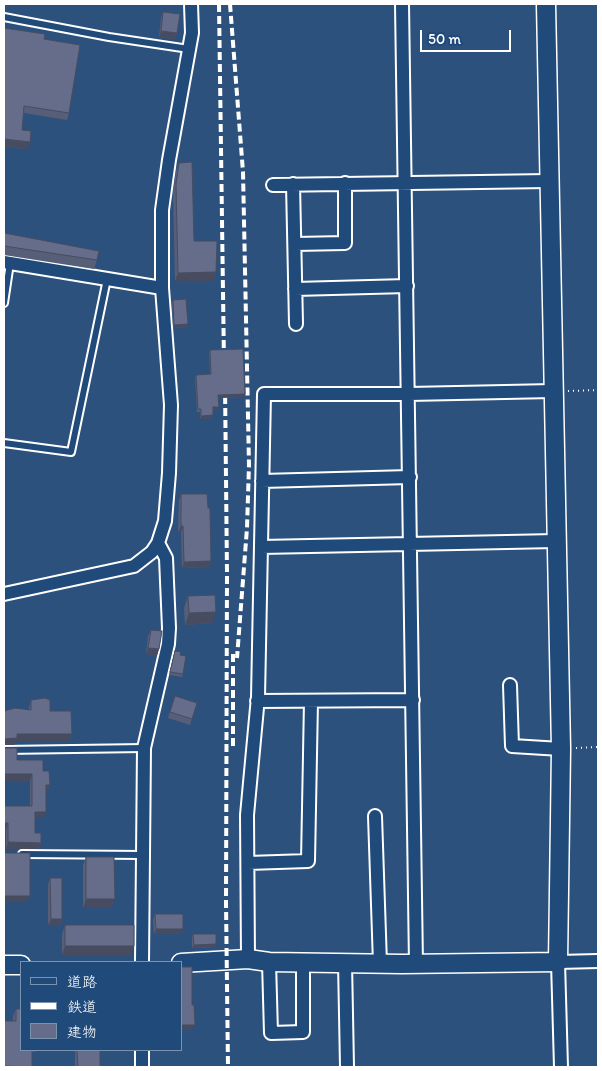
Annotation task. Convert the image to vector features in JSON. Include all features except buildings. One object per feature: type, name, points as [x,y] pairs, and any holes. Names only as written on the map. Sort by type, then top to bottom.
[{"type":"street","points":[[4,594],[134,566],[152,552],[158,543],[166,511],[170,404],[162,288],[162,210],[192,33],[191,4]]},
{"type":"street","points":[[402,4],[408,286],[416,964]]},
{"type":"street","points":[[546,4],[561,749],[558,962],[561,1067]]},
{"type":"street","points":[[273,185],[549,181]]},
{"type":"street","points":[[295,244],[345,243],[345,183]]},
{"type":"street","points":[[294,184],[296,324]]},
{"type":"street","points":[[7,262],[162,288]]},
{"type":"street","points":[[295,289],[408,286]]},
{"type":"street","points":[[248,960],[247,815],[257,701],[264,394],[409,394],[553,391]]},
{"type":"street","points":[[262,481],[410,477]]},
{"type":"street","points":[[261,547],[556,541]]},
{"type":"street","points":[[142,961],[144,748],[169,636],[166,558],[158,543]]},
{"type":"street","points":[[510,685],[512,746],[561,749]]},
{"type":"street","points":[[257,701],[413,700]]},
{"type":"street","points":[[248,863],[308,861],[311,701]]},
{"type":"street","points":[[375,816],[380,964]]},
{"type":"street","points":[[182,963],[248,960],[380,964],[598,961]]},
{"type":"street","points":[[270,962],[271,1033],[302,1032],[303,962]]},
{"type":"street","points":[[345,962],[347,1067]]},
{"type":"street","points":[[4,965],[20,965]]},
{"type":"street","points":[[142,1051],[142,1067]]},
{"type":"lane","points":[[4,18],[188,49]]},
{"type":"lane","points":[[4,303],[7,262]]},
{"type":"lane","points":[[4,443],[71,452],[107,279]]},
{"type":"lane","points":[[4,750],[144,748]]},
{"type":"lane","points":[[14,854],[143,855]]},
{"type":"path","points":[[553,391],[598,390]]},
{"type":"path","points":[[561,749],[598,747]]},
{"type":"railway","points":[[219,4],[224,364]]},
{"type":"railway","points":[[230,4],[243,172],[249,465],[247,528],[237,658]]},
{"type":"railway","points":[[225,384],[228,1067]]},
{"type":"railway","points":[[233,651],[233,746]]}]
